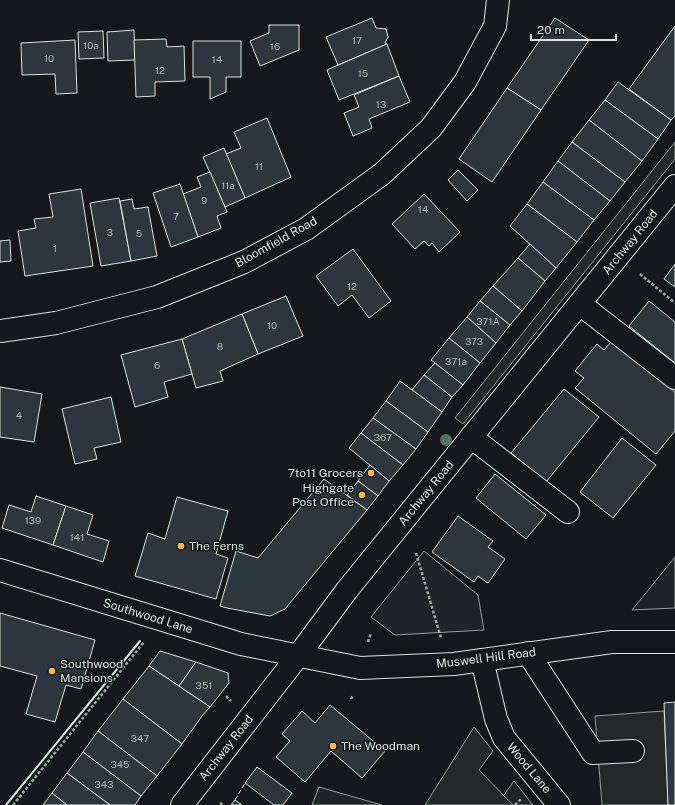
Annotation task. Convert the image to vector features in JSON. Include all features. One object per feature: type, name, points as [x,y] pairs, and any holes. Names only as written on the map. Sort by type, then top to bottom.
[{"type":"main road","name":"Bloomfield Road","points":[[0,331],[56,323],[157,298],[244,262],[306,229],[382,174],[431,128],[465,82],[495,26],[498,0]]},
{"type":"main road","name":"Archway Road","points":[[182,805],[298,656],[347,590],[675,186]]},
{"type":"main road","points":[[580,304],[675,378]]},
{"type":"main road","points":[[471,437],[568,512]]},
{"type":"main road","name":"Southwood Lane","points":[[0,570],[241,644],[298,656]]},
{"type":"main road","name":"Muswell Hill Road","points":[[298,656],[360,668],[454,664],[612,642],[675,642]]},
{"type":"main road","points":[[528,653],[593,753],[633,751]]},
{"type":"main road","name":"Wood Lane","points":[[482,660],[496,719],[504,738],[559,805]]},
{"type":"path","points":[[640,274],[675,302]]},
{"type":"path","points":[[416,553],[441,638]]},
{"type":"path","points":[[368,642],[370,633]]},
{"type":"path","points":[[13,805],[143,643]]},
{"type":"path","points":[[352,699],[353,695]]},
{"type":"path","points":[[226,696],[231,701]]},
{"type":"shaded area","points":[[675,142],[675,159],[463,424],[455,418]]},
{"type":"shaded area","points":[[424,551],[478,595],[484,630],[395,635],[371,617]]},
{"type":"shaded area","points":[[675,557],[675,608],[632,610]]},
{"type":"shaded area","points":[[664,711],[668,805],[602,805],[595,716]]},
{"type":"shaded area","points":[[474,727],[493,751],[479,770],[513,805],[425,805]]},
{"type":"shaded area","points":[[514,781],[533,805],[497,805]]},
{"type":"shaded area","points":[[319,787],[382,805],[312,805]]},
{"type":"building","points":[[372,18],[376,28],[386,29],[388,37],[385,43],[387,44],[338,65],[326,37]]},
{"type":"building","points":[[555,18],[589,40],[541,110],[507,88]]},
{"type":"building","points":[[269,25],[299,25],[299,50],[260,66],[250,41],[269,33]]},
{"type":"building","points":[[675,26],[675,116],[671,120],[629,89]]},
{"type":"building","points":[[134,30],[135,60],[108,61],[107,32]]},
{"type":"building","points":[[103,31],[104,58],[79,59],[78,32]]},
{"type":"building","points":[[166,39],[167,47],[184,46],[185,81],[155,82],[155,96],[136,97],[134,40]]},
{"type":"building","points":[[75,40],[77,93],[56,94],[55,74],[22,75],[21,43]]},
{"type":"building","points":[[193,41],[241,41],[241,77],[226,77],[226,92],[210,99],[210,77],[193,77]]},
{"type":"building","points":[[387,44],[399,76],[339,100],[327,70]]},
{"type":"building","points":[[399,76],[410,102],[369,119],[372,128],[353,136],[344,113],[359,107],[354,95]]},
{"type":"building","points":[[618,82],[671,120],[658,139],[605,100]]},
{"type":"building","points":[[507,88],[541,110],[492,182],[459,159]]},
{"type":"building","points":[[605,100],[658,139],[642,161],[589,120]]},
{"type":"building","points":[[267,118],[291,177],[245,198],[226,154],[241,148],[234,132]]},
{"type":"building","points":[[589,120],[642,161],[625,182],[572,142]]},
{"type":"building","points":[[572,142],[625,182],[610,201],[558,161]]},
{"type":"building","points":[[224,148],[245,198],[225,207],[203,157]]},
{"type":"building","points":[[558,161],[610,201],[594,220],[543,182]]},
{"type":"building","points":[[458,170],[478,190],[467,201],[448,180]]},
{"type":"building","points":[[210,172],[227,212],[217,216],[221,228],[198,237],[183,194],[201,187],[197,177]]},
{"type":"building","points":[[543,182],[594,220],[577,242],[527,204]]},
{"type":"building","points":[[180,184],[198,237],[171,247],[153,193]]},
{"type":"building","points":[[81,189],[93,266],[25,276],[18,231],[36,228],[34,219],[53,217],[49,194]]},
{"type":"building","points":[[424,194],[460,232],[439,252],[432,243],[429,246],[424,241],[415,249],[392,224]]},
{"type":"building","points":[[119,198],[131,261],[101,266],[90,203]]},
{"type":"building","points":[[132,199],[134,209],[148,207],[157,256],[131,261],[120,201]]},
{"type":"building","points":[[527,204],[577,242],[556,268],[510,226]]},
{"type":"building","points":[[10,240],[11,261],[0,262],[0,241]]},
{"type":"building","points":[[530,244],[556,268],[545,281],[518,258]]},
{"type":"building","points":[[353,249],[391,301],[369,318],[352,295],[338,306],[316,276]]},
{"type":"building","points":[[518,258],[545,281],[522,311],[493,286]]},
{"type":"building","points":[[675,264],[675,287],[664,279]]},
{"type":"building","points":[[493,286],[522,311],[510,325],[480,301]]},
{"type":"building","points":[[286,296],[303,336],[258,354],[242,314]]},
{"type":"building","points":[[480,301],[510,325],[496,343],[467,317]]},
{"type":"building","points":[[649,301],[675,322],[675,363],[629,326]]},
{"type":"building","points":[[242,314],[258,354],[220,371],[223,381],[196,388],[182,339]]},
{"type":"building","points":[[467,317],[496,343],[480,363],[449,338]]},
{"type":"building","points":[[449,338],[480,363],[463,385],[431,360]]},
{"type":"building","points":[[182,339],[192,374],[164,382],[168,397],[135,407],[121,355]]},
{"type":"building","points":[[612,341],[675,392],[675,431],[656,454],[575,388],[584,378],[575,371],[597,344],[604,350]]},
{"type":"building","points":[[435,363],[463,385],[452,397],[424,375]]},
{"type":"building","points":[[424,375],[452,397],[442,412],[412,390]]},
{"type":"building","points":[[400,381],[442,412],[428,432],[386,401]]},
{"type":"building","points":[[0,387],[42,394],[34,442],[0,437]]},
{"type":"building","points":[[564,389],[599,417],[546,482],[511,453]]},
{"type":"building","points":[[111,397],[121,442],[94,448],[97,459],[75,464],[62,409]]},
{"type":"building","points":[[386,401],[428,432],[416,449],[373,418]]},
{"type":"building","points":[[373,418],[416,449],[403,465],[361,433]]},
{"type":"building","points":[[361,433],[403,465],[389,481],[349,448]]},
{"type":"building","points":[[622,438],[656,465],[613,518],[580,492]]},
{"type":"building","name":"7to11 Grocers","points":[[370,465],[389,481],[378,496],[358,481]]},
{"type":"building","points":[[495,474],[546,515],[526,539],[476,498]]},
{"type":"building","points":[[324,479],[367,510],[285,609],[270,616],[220,606],[236,551],[258,558]]},
{"type":"building","name":"Highgate Post Office","points":[[358,481],[378,496],[367,510],[347,495]]},
{"type":"building","points":[[36,496],[66,506],[53,545],[2,528],[9,505],[31,512]]},
{"type":"building","name":"The Ferns","points":[[177,497],[228,511],[216,554],[228,558],[216,599],[135,576],[148,533],[165,539]]},
{"type":"building","points":[[66,506],[93,515],[87,534],[109,541],[103,562],[53,545]]},
{"type":"building","points":[[458,516],[493,541],[488,547],[505,559],[488,583],[478,576],[474,582],[432,552]]},
{"type":"building","name":"Southwood Mansions","points":[[0,613],[95,640],[81,689],[66,685],[55,722],[26,714],[37,676],[0,666]]},
{"type":"building","points":[[160,651],[196,662],[179,686],[149,666]]},
{"type":"building","points":[[196,662],[228,673],[229,683],[210,707],[179,686]]},
{"type":"building","points":[[149,666],[210,707],[182,744],[123,699]]},
{"type":"building","points":[[123,699],[182,744],[157,776],[98,731]]},
{"type":"building","points":[[675,702],[675,805],[668,805],[664,703]]},
{"type":"building","name":"The Woodman","points":[[330,705],[385,751],[362,778],[331,751],[305,782],[276,757],[290,741],[282,734],[302,711],[315,723]]},
{"type":"building","points":[[98,731],[157,776],[141,796],[83,752]]},
{"type":"building","points":[[83,752],[141,796],[135,805],[110,805],[67,773]]},
{"type":"building","points":[[257,767],[292,793],[283,805],[274,805],[245,783]]},
{"type":"building","points":[[67,773],[110,805],[67,805],[52,793]]},
{"type":"building","points":[[52,793],[67,805],[43,805]]},
{"type":"building","points":[[235,800],[242,805],[231,805]]},
{"type":"fence","points":[[235,800],[245,783]]},
{"type":"wall","points":[[6,805],[140,641]]},
{"type":"place","name":"7to11 Grocers","points":[[371,473]]},
{"type":"place","name":"Highgate Post Office","points":[[362,495]]},
{"type":"place","name":"The Ferns","points":[[181,546]]},
{"type":"place","name":"Southwood Mansions","points":[[52,671]]},
{"type":"place","name":"The Woodman","points":[[333,746]]}]
